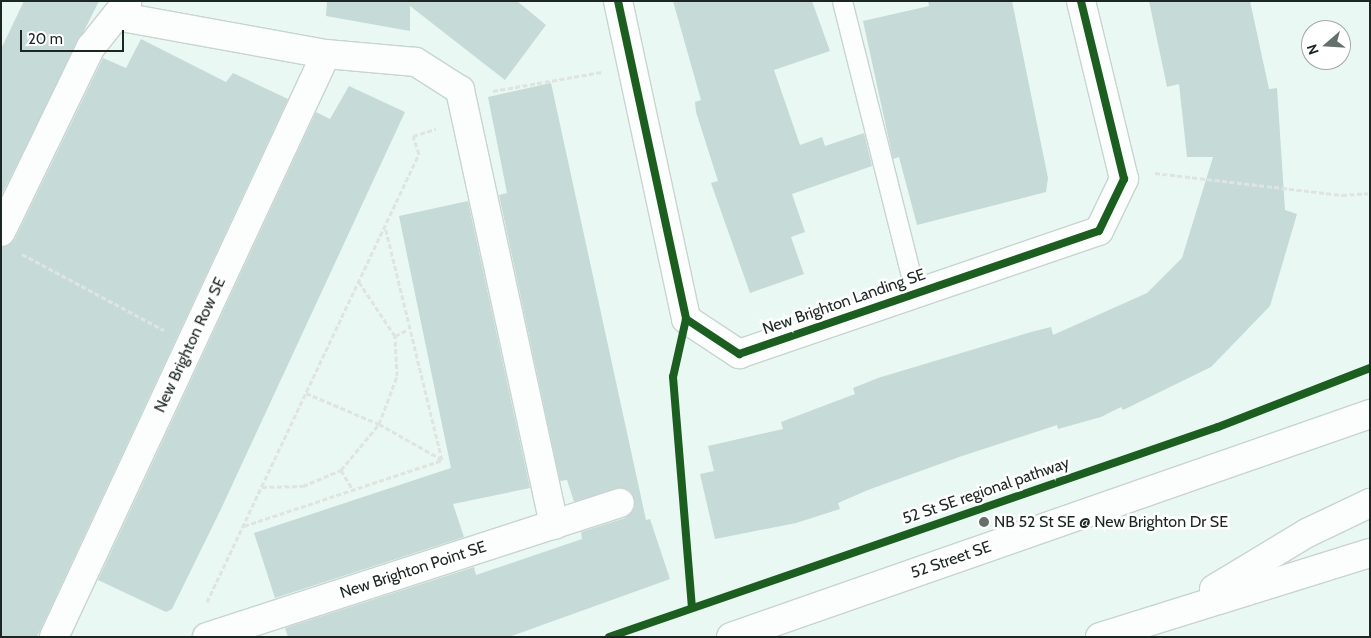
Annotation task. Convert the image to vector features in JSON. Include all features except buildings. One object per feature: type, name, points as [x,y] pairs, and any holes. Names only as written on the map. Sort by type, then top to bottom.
[{"type":"street","name":"New Brighton Landing SE","points":[[618,1],[686,319],[739,354],[915,291],[1099,231],[1124,178],[1081,1]]},
{"type":"street","points":[[10,242],[90,47],[122,8],[326,54],[416,62],[460,90],[467,108],[554,525]]},
{"type":"street","name":"New Brighton Row SE","points":[[54,637],[326,54]]},
{"type":"street","name":"52 Street SE","points":[[731,637],[1370,414]]},
{"type":"street","points":[[1181,610],[1307,533],[1370,503]]},
{"type":"street","name":"New Brighton Point SE","points":[[205,624],[554,525],[620,504]]},
{"type":"street","points":[[1100,637],[1181,610],[1370,553]]},
{"type":"lane","points":[[842,1],[915,291]]},
{"type":"path","points":[[205,624],[243,526],[419,154],[414,136],[450,125],[482,93],[632,67]]},
{"type":"path","points":[[1152,173],[1342,195],[1368,193]]},
{"type":"path","points":[[385,227],[407,330],[442,460]]},
{"type":"path","points":[[10,242],[191,344]]},
{"type":"path","points":[[262,487],[303,486],[341,470],[379,424],[397,376],[395,336],[359,282]]},
{"type":"path","points":[[395,336],[407,330]]},
{"type":"path","points":[[306,394],[379,424],[442,460]]},
{"type":"path","points":[[243,526],[442,460]]},
{"type":"path","points":[[341,470],[352,490]]},
{"type":"cycle path","points":[[618,1],[686,319],[739,354],[1099,231],[1124,179],[1081,1]]},
{"type":"cycle path","points":[[686,319],[673,377],[692,606]]},
{"type":"cycle path","name":"52 St SE regional pathway","points":[[609,637],[1218,427],[1370,368]]},
{"type":"place","name":"NB 52 St SE @ New Brighton Dr SE","points":[[984,522]]}]
